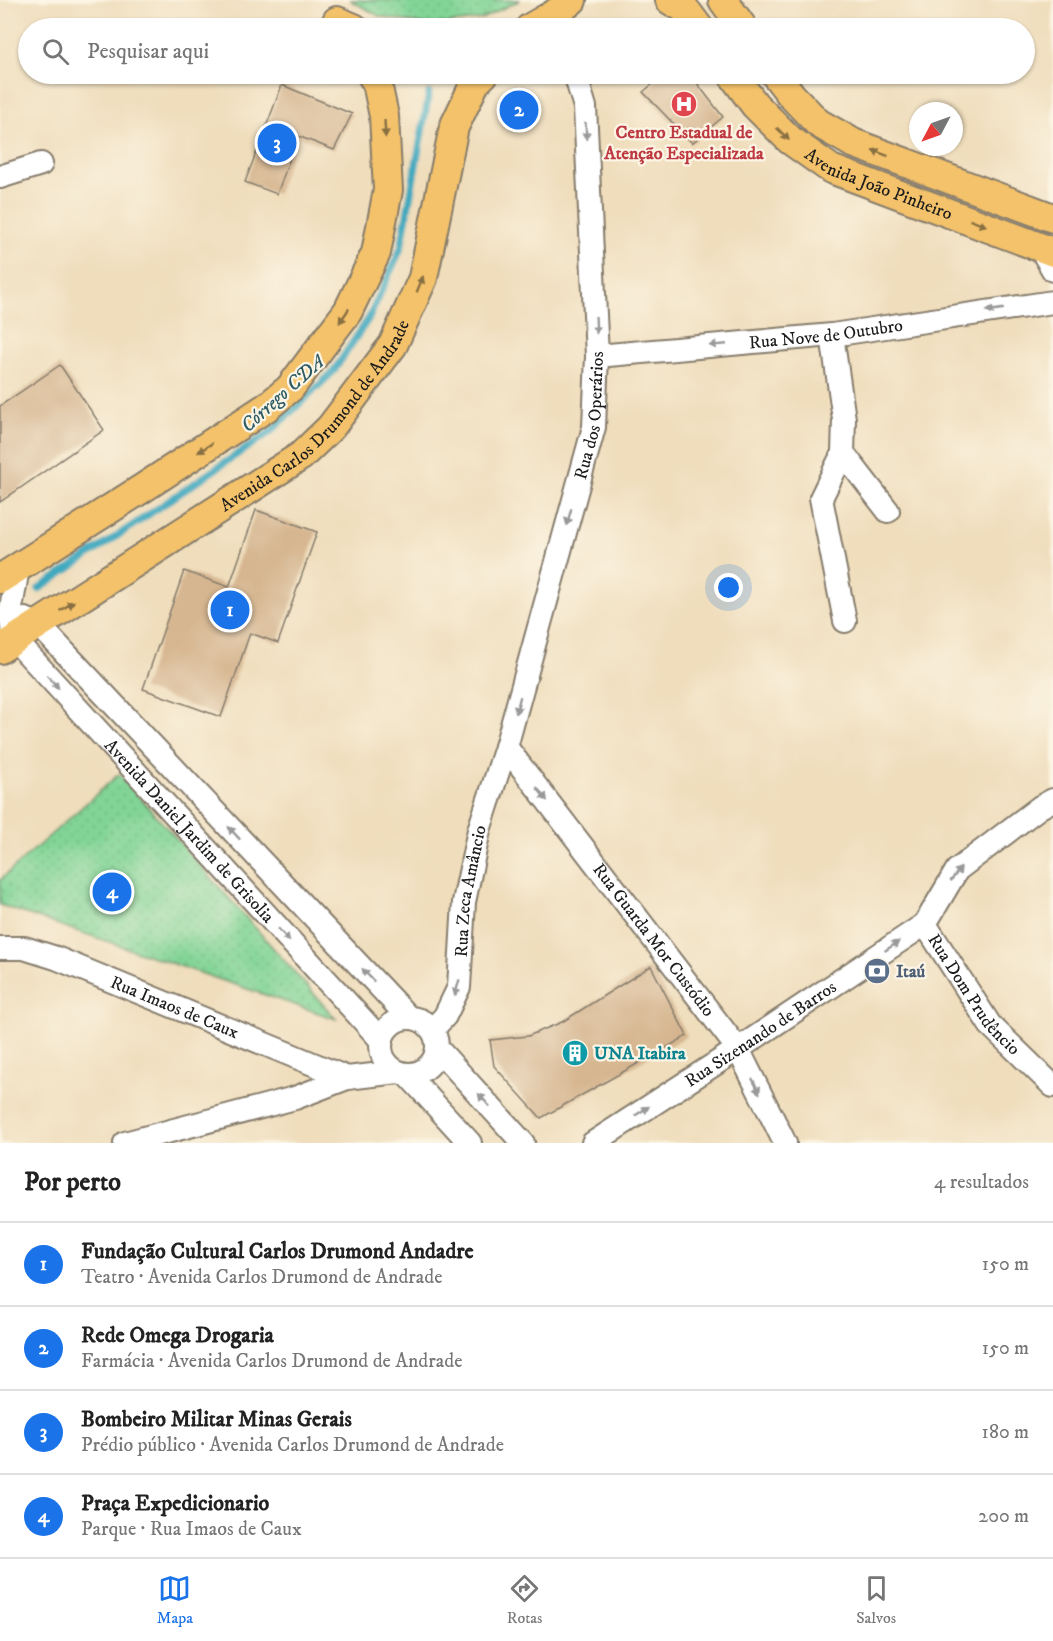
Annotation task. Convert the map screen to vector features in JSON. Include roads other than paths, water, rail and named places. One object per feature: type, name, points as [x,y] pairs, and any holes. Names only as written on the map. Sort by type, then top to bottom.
[{"type":"main road","points":[[670,0],[684,8],[692,18]]},
{"type":"main road","points":[[723,0],[736,18]]},
{"type":"main road","points":[[548,18],[567,8]]},
{"type":"main road","name":"Avenida Carlos Drumond de Andrade","points":[[9,573],[267,407],[290,388],[348,311],[376,253],[388,190],[384,116],[377,84]]},
{"type":"main road","name":"Avenida Carlos Drumond de Andrade","points":[[6,628],[38,624],[301,456],[331,427],[393,345],[423,278],[454,127],[475,84]]},
{"type":"main road","name":"Avenida João Pinheiro","points":[[739,84],[755,105],[790,140],[831,169],[1048,256]]},
{"type":"main road","name":"Avenida João Pinheiro","points":[[783,84],[818,123],[854,143],[1053,218]]},
{"type":"street","name":"Rua dos Operários","points":[[506,747],[594,427],[597,356],[585,107],[578,84]]},
{"type":"street","points":[[0,177],[41,164]]},
{"type":"street","name":"Rua Nove de Outubro","points":[[597,356],[832,335],[1053,302]]},
{"type":"street","points":[[832,335],[844,419],[843,453],[821,498],[845,621]]},
{"type":"street","points":[[843,453],[888,511]]},
{"type":"street","points":[[6,628],[9,573]]},
{"type":"street","name":"Avenida Daniel Jardim de Grisolia","points":[[38,624],[408,1017],[426,1023],[435,1039],[523,1143]]},
{"type":"street","name":"Avenida Daniel Jardim de Grisolia","points":[[6,628],[381,1046],[390,1067],[402,1073],[470,1143]]},
{"type":"street","name":"Rua Zeca Amâncio","points":[[435,1039],[459,987],[464,902],[479,830],[506,747]]},
{"type":"street","name":"Rua Guarda Mor Custódio","points":[[506,747],[738,1050],[785,1143]]},
{"type":"street","points":[[925,924],[957,870],[1040,807],[1053,800]]},
{"type":"street","name":"Rua Sizenando de Barros","points":[[592,1143],[738,1050],[925,924]]},
{"type":"street","name":"Rua Dom Prudêncio","points":[[925,924],[990,1025],[1053,1086]]},
{"type":"street","name":"Rua Imaos de Caux","points":[[0,948],[24,948],[56,958],[347,1078]]},
{"type":"street","points":[[347,1078],[381,1046],[384,1032],[390,1025],[408,1017]]},
{"type":"street","points":[[125,1143],[295,1098],[347,1078],[416,1073],[424,1070],[435,1056],[435,1039]]},
{"type":"street","points":[[290,1054],[298,1076],[299,1087],[295,1098]]},
{"type":"waterway","name":"Córrego CDA","points":[[39,589],[270,432],[333,372],[369,318],[401,248],[429,93]]},
{"type":"place","name":"Centro Estadual de Atenção Especializada","points":[[684,104]]},
{"type":"place","name":"Rede Omega Drogaria","points":[[519,110]]},
{"type":"place","name":"Bombeiro Militar Minas Gerais","points":[[277,143]]},
{"type":"place","name":"Fundação Cultural Carlos Drumond Andadre","points":[[230,610]]},
{"type":"place","name":"Praça Expedicionario","points":[[112,892]]},
{"type":"place","name":"Itaú","points":[[877,971]]},
{"type":"place","name":"UNA Itabira","points":[[575,1053]]}]
